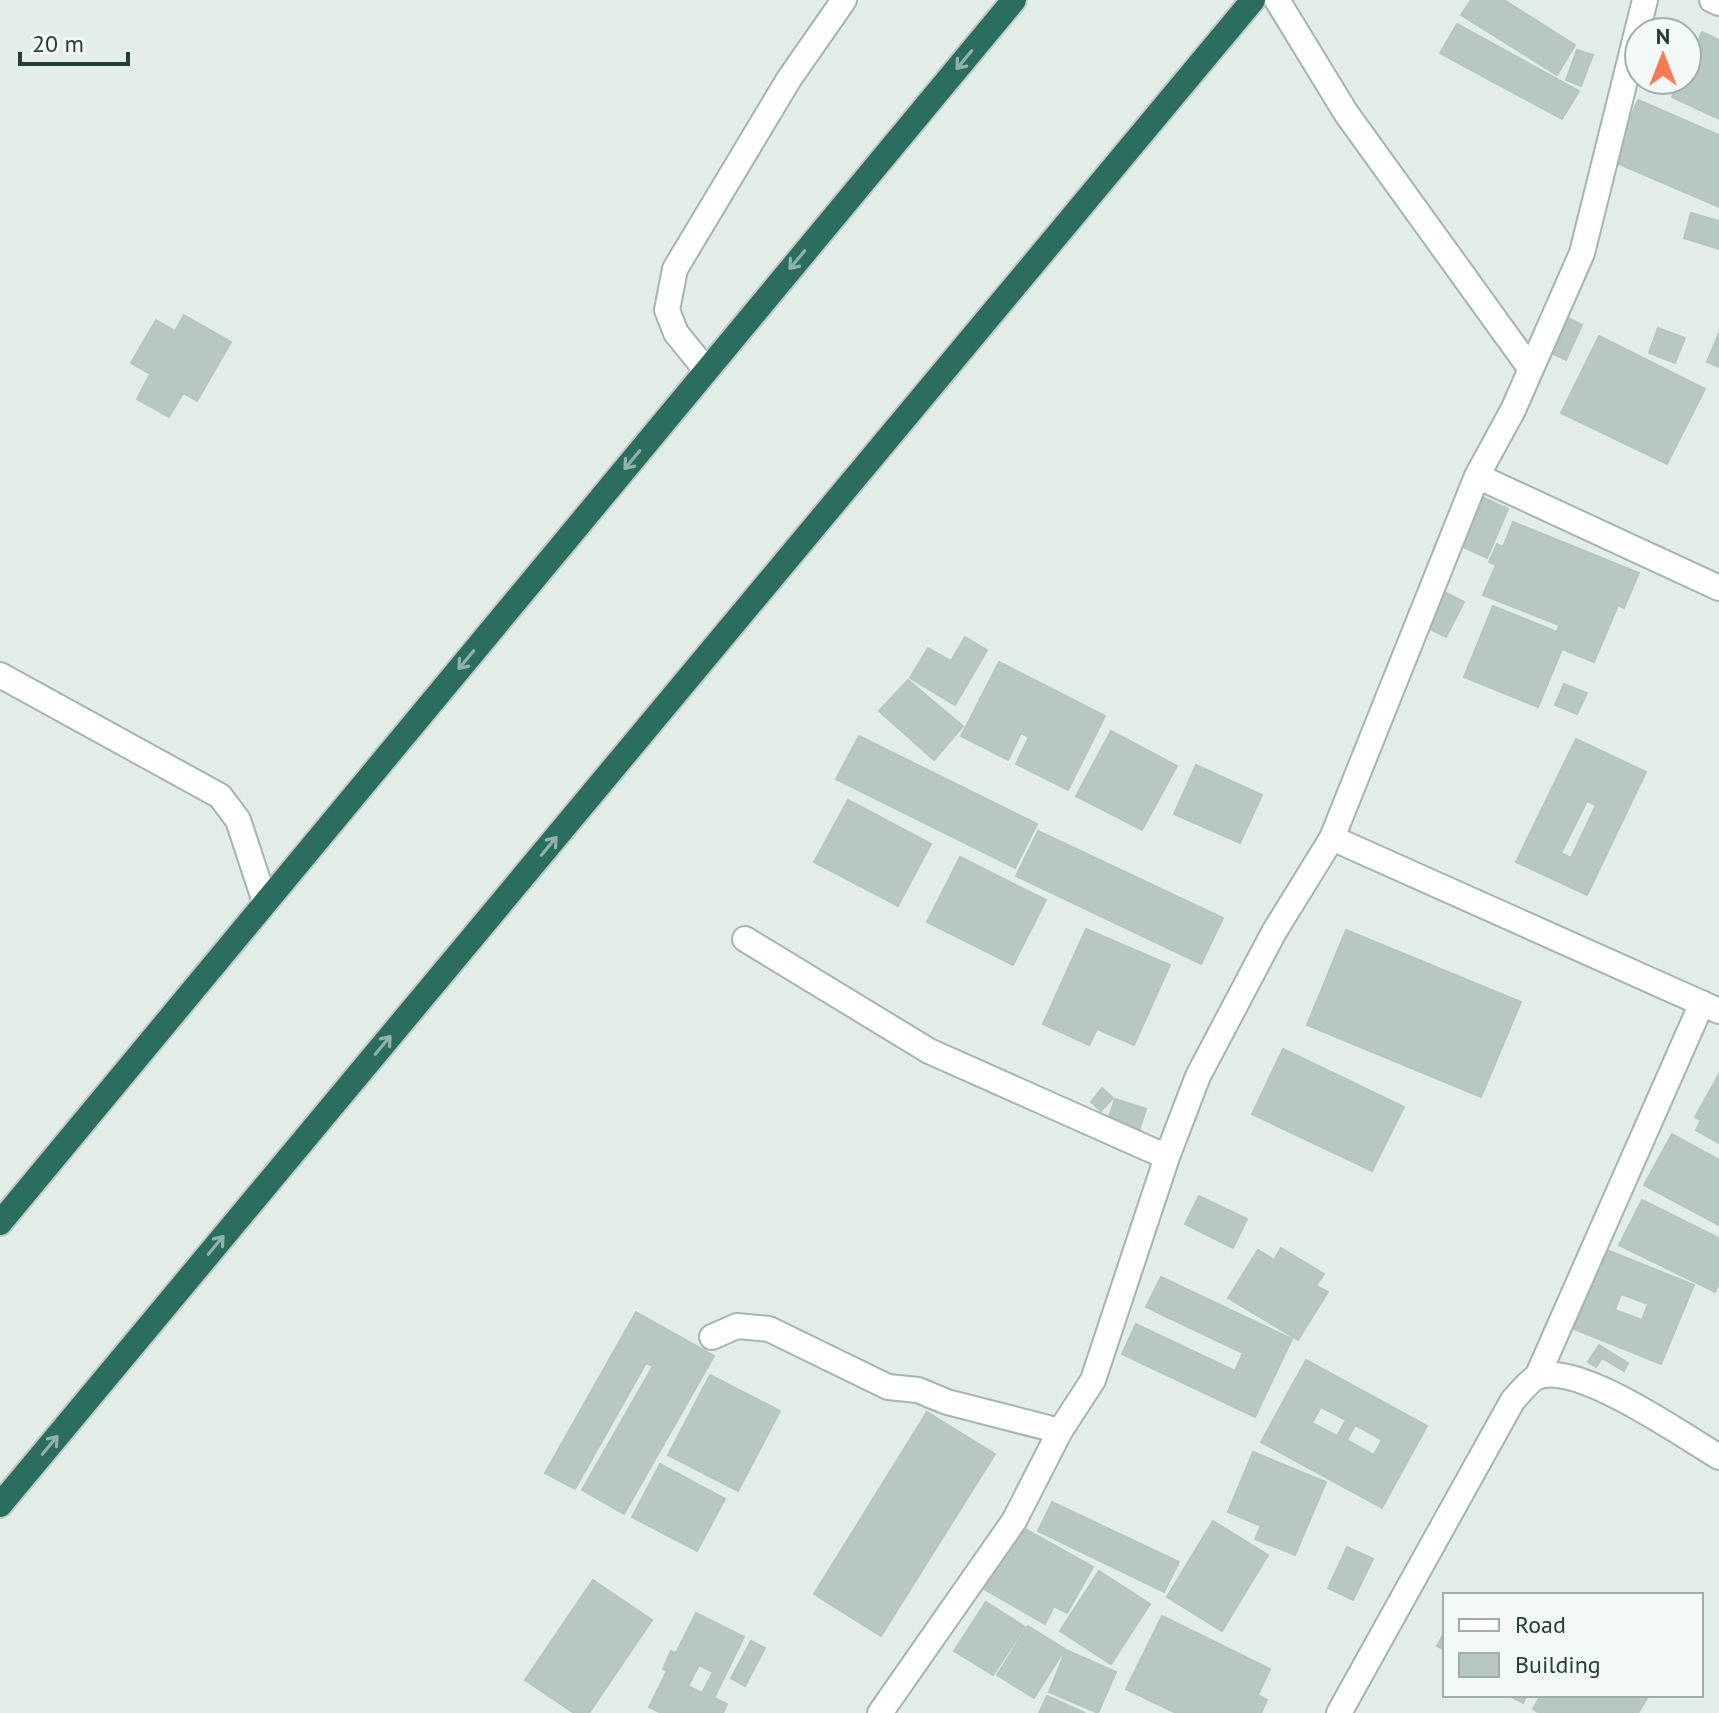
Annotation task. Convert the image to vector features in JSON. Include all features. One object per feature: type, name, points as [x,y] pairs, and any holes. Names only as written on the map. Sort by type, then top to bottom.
[{"type":"highway","points":[[0,1223],[1014,0]]},
{"type":"highway","points":[[0,1505],[1253,0]]},
{"type":"street","points":[[706,370],[676,333],[667,310],[675,269],[789,79],[844,0]]},
{"type":"street","points":[[1277,0],[1346,113],[1530,368]]},
{"type":"street","points":[[880,1713],[1014,1521],[1060,1431],[1093,1380],[1167,1157],[1198,1076],[1281,920],[1332,838],[1477,476],[1513,410],[1570,286],[1582,253],[1645,0]]},
{"type":"street","points":[[1712,0],[1719,3]]},
{"type":"street","points":[[1477,476],[1719,588]]},
{"type":"street","points":[[0,675],[220,796],[238,820],[265,902]]},
{"type":"street","points":[[1332,838],[1710,1007],[1537,1377],[1513,1400],[1339,1713]]},
{"type":"street","points":[[745,939],[929,1051],[1167,1157]]},
{"type":"street","points":[[712,1337],[737,1326],[769,1329],[888,1387],[918,1390],[947,1402],[1060,1431]]},
{"type":"street","points":[[1537,1377],[1565,1375],[1607,1390],[1719,1457]]},
{"type":"building","points":[[1471,0],[1504,0],[1575,45],[1557,75],[1461,15]]},
{"type":"building","points":[[1457,24],[1579,91],[1562,119],[1440,53]]},
{"type":"building","points":[[1703,32],[1719,40],[1719,119],[1672,97],[1703,96]]},
{"type":"building","points":[[1577,50],[1593,55],[1581,86],[1566,80]]},
{"type":"building","points":[[1638,100],[1719,135],[1719,207],[1612,161]]},
{"type":"building","points":[[1691,213],[1719,221],[1719,249],[1684,238]]},
{"type":"building","points":[[1560,314],[1582,325],[1566,360],[1543,349]]},
{"type":"building","points":[[184,315],[231,342],[197,401],[183,393],[169,417],[137,399],[150,374],[131,363],[156,320],[175,331]]},
{"type":"building","points":[[1658,328],[1685,338],[1675,363],[1649,353]]},
{"type":"building","points":[[1719,333],[1719,367],[1707,362]]},
{"type":"building","points":[[1599,336],[1705,389],[1667,464],[1561,413]]},
{"type":"building","points":[[1482,497],[1508,509],[1487,558],[1461,546]]},
{"type":"building","points":[[1513,522],[1639,573],[1624,608],[1618,605],[1594,662],[1562,649],[1538,707],[1464,677],[1493,606],[1557,632],[1559,625],[1483,595],[1496,565],[1489,562],[1497,544],[1503,547]]},
{"type":"building","points":[[1442,591],[1464,602],[1446,637],[1424,626]]},
{"type":"building","points":[[965,637],[987,650],[955,705],[910,678],[928,648],[951,661]]},
{"type":"building","points":[[999,662],[1105,716],[1068,790],[1016,764],[1029,737],[1021,733],[1008,760],[961,736]]},
{"type":"building","points":[[908,680],[963,726],[934,760],[879,711]]},
{"type":"building","points":[[1564,684],[1587,693],[1577,714],[1555,705]]},
{"type":"building","points":[[1111,731],[1177,766],[1142,830],[1076,796]]},
{"type":"building","points":[[859,736],[1037,824],[1015,868],[836,779]]},
{"type":"building","points":[[1576,739],[1646,772],[1587,895],[1516,862]],"holes":[[[1587,801],[1596,805],[1571,858],[1561,853]]]},
{"type":"building","points":[[1196,765],[1262,795],[1240,843],[1174,814]]},
{"type":"building","points":[[848,800],[931,844],[898,906],[814,862]]},
{"type":"building","points":[[1038,831],[1223,918],[1201,964],[1016,876]]},
{"type":"building","points":[[960,857],[1046,900],[1013,965],[927,922]]},
{"type":"building","points":[[1086,929],[1170,965],[1134,1045],[1097,1029],[1089,1045],[1043,1024]]},
{"type":"building","points":[[1346,930],[1521,1002],[1481,1097],[1307,1025]]},
{"type":"building","points":[[1283,1049],[1404,1107],[1372,1171],[1252,1114]]},
{"type":"building","points":[[1719,1074],[1719,1143],[1696,1130],[1701,1120],[1695,1117]]},
{"type":"building","points":[[1102,1088],[1113,1098],[1101,1111],[1091,1102]]},
{"type":"building","points":[[1115,1099],[1146,1109],[1137,1137],[1106,1126]]},
{"type":"building","points":[[1672,1134],[1719,1160],[1719,1225],[1644,1185]]},
{"type":"building","points":[[1199,1196],[1247,1219],[1233,1248],[1185,1224]]},
{"type":"building","points":[[1642,1200],[1719,1238],[1719,1283],[1715,1292],[1619,1245]]},
{"type":"building","points":[[1597,1246],[1694,1285],[1661,1364],[1564,1325]],"holes":[[[1621,1294],[1648,1304],[1642,1320],[1615,1310]]]},
{"type":"building","points":[[1281,1248],[1324,1274],[1316,1286],[1328,1292],[1298,1340],[1228,1298],[1258,1250],[1274,1260]]},
{"type":"building","points":[[1161,1277],[1292,1339],[1255,1417],[1122,1354],[1136,1324],[1235,1371],[1243,1353],[1146,1307]]},
{"type":"building","points":[[636,1312],[714,1356],[624,1514],[582,1490],[653,1366],[646,1363],[575,1489],[545,1473]]},
{"type":"building","points":[[1599,1345],[1628,1363],[1624,1371],[1602,1358],[1596,1367],[1588,1362]]},
{"type":"building","points":[[1306,1360],[1427,1426],[1382,1508],[1261,1442]],"holes":[[[1321,1407],[1346,1420],[1337,1436],[1312,1423]],[[1355,1425],[1382,1440],[1374,1455],[1347,1440]]]},
{"type":"building","points":[[710,1375],[780,1411],[738,1491],[668,1455]]},
{"type":"building","points":[[927,1412],[995,1454],[881,1636],[814,1594]]},
{"type":"building","points":[[1253,1452],[1326,1482],[1295,1555],[1255,1539],[1261,1526],[1228,1512]]},
{"type":"building","points":[[660,1464],[725,1499],[697,1551],[632,1517]]},
{"type":"building","points":[[1052,1502],[1179,1562],[1164,1592],[1038,1531]]},
{"type":"building","points":[[1213,1521],[1268,1555],[1222,1631],[1167,1597]]},
{"type":"building","points":[[1020,1526],[1093,1567],[1067,1613],[1054,1606],[1045,1624],[984,1589]]},
{"type":"building","points":[[1347,1547],[1373,1559],[1353,1600],[1328,1588]]},
{"type":"building","points":[[1099,1571],[1150,1604],[1111,1664],[1060,1631]]},
{"type":"building","points":[[593,1580],[652,1620],[589,1713],[574,1713],[525,1680]]},
{"type":"building","points":[[986,1602],[1025,1627],[993,1675],[954,1651]]},
{"type":"building","points":[[696,1613],[744,1637],[714,1698],[727,1704],[723,1713],[661,1713],[649,1707],[667,1671],[663,1669],[671,1651],[676,1653]],"holes":[[[699,1665],[713,1672],[702,1693],[688,1686]]]},
{"type":"building","points":[[1162,1616],[1270,1669],[1258,1695],[1267,1700],[1261,1713],[1176,1713],[1126,1689]]},
{"type":"building","points":[[1028,1626],[1065,1649],[1034,1698],[997,1675]]},
{"type":"building","points":[[1443,1635],[1443,1649],[1437,1646]]},
{"type":"building","points":[[751,1641],[765,1648],[745,1686],[731,1678]]},
{"type":"building","points":[[1066,1650],[1116,1672],[1098,1713],[1049,1692]]},
{"type":"building","points":[[1047,1696],[1085,1713],[1039,1713]]},
{"type":"building","points":[[1512,1697],[1526,1697],[1523,1703]]},
{"type":"building","points":[[1540,1697],[1648,1697],[1638,1713],[1539,1713],[1533,1709]]}]
